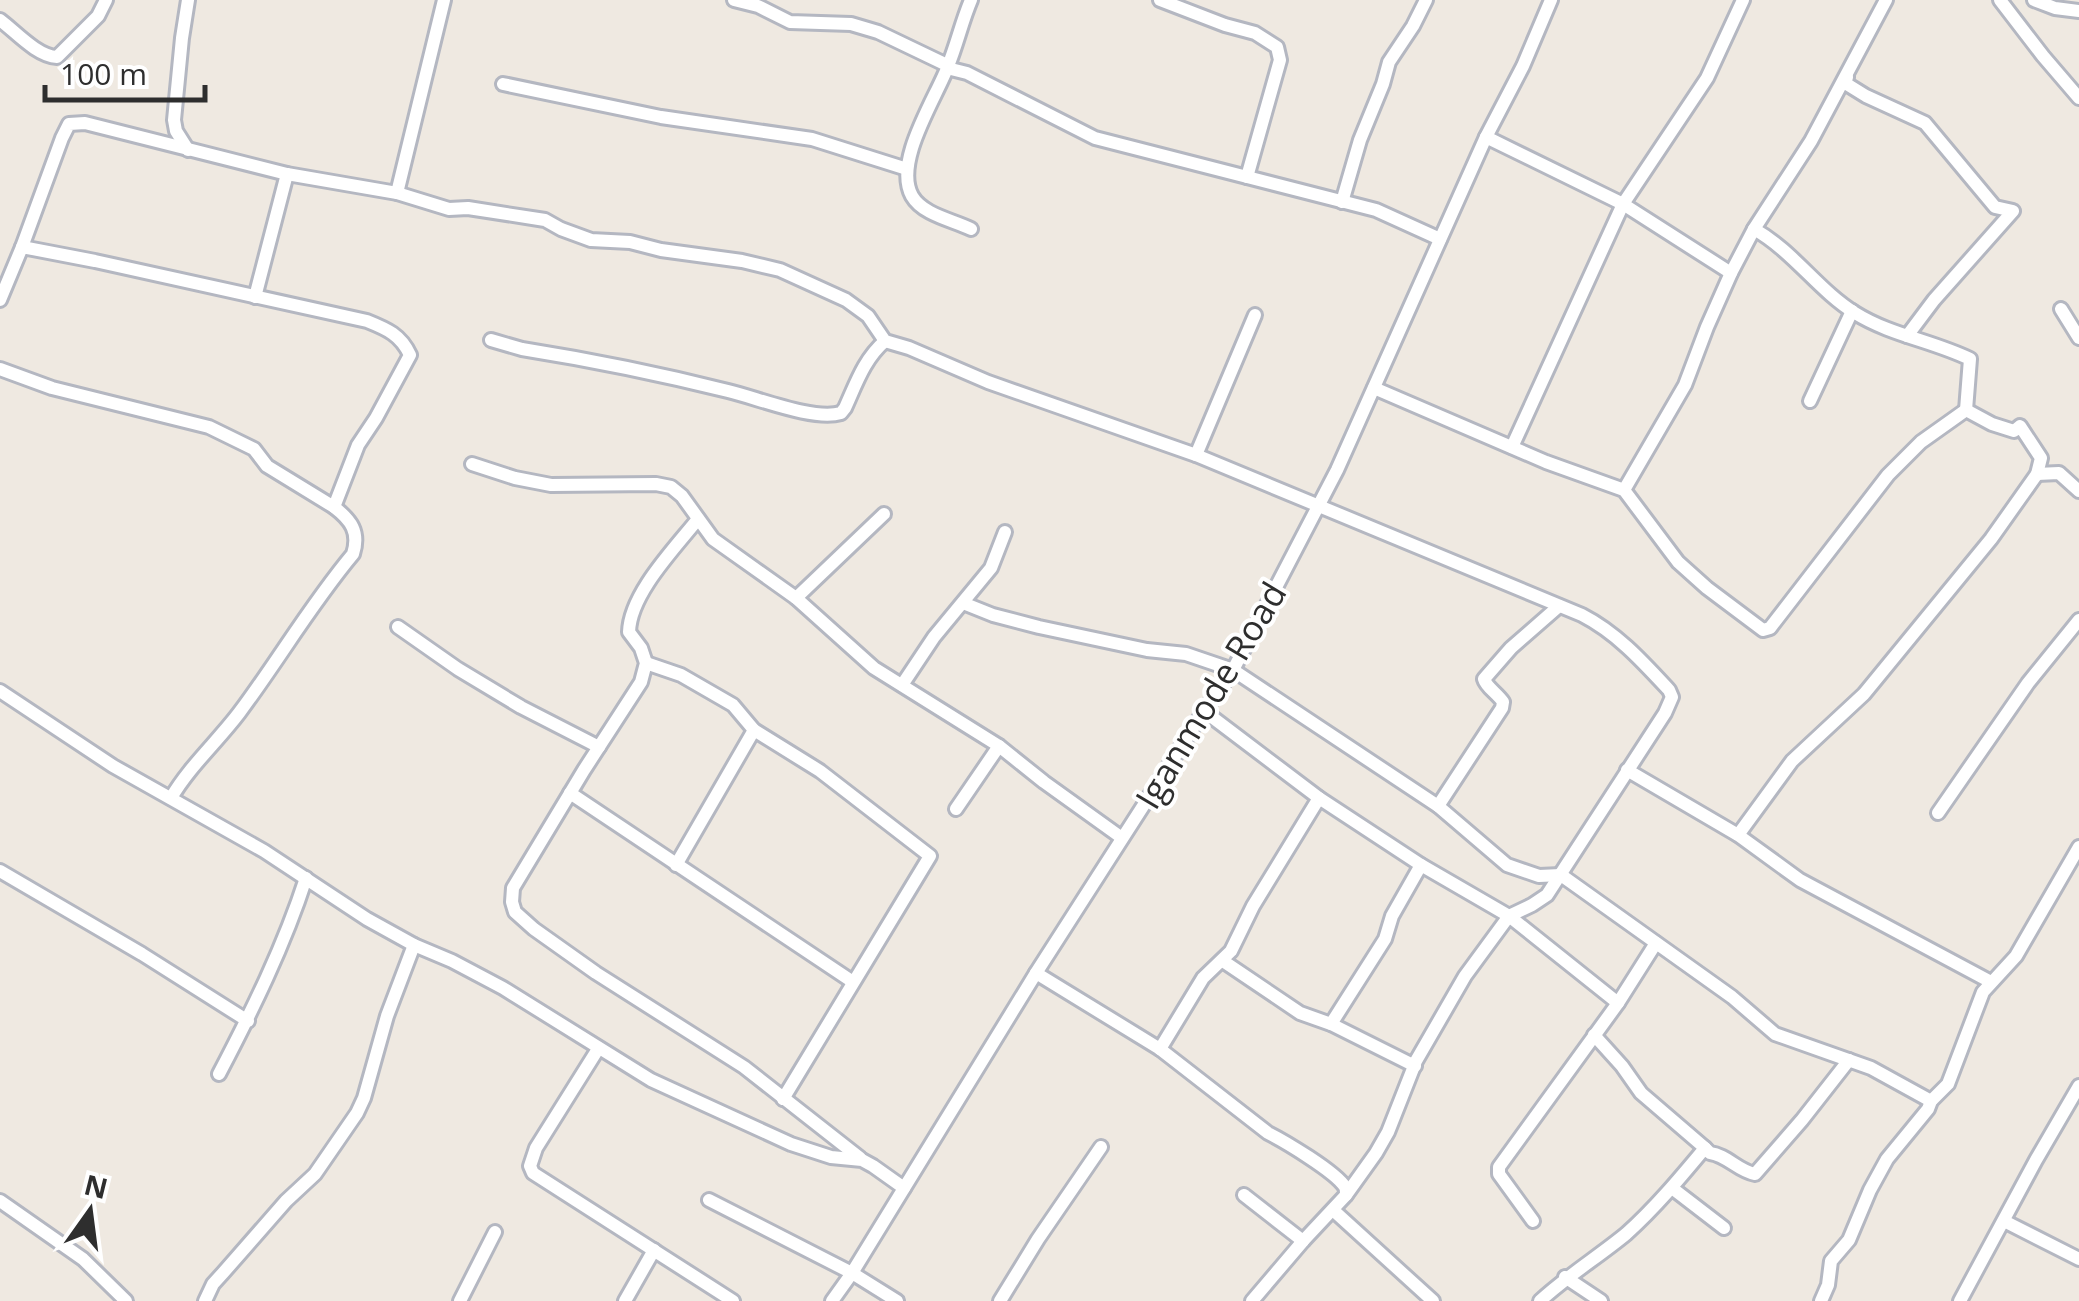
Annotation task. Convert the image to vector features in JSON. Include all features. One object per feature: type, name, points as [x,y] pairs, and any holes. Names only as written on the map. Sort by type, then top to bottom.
[{"type":"street","points":[[0,20],[53,57],[98,16],[106,0]]},
{"type":"street","points":[[188,0],[174,120],[188,150]]},
{"type":"street","points":[[396,193],[444,0]]},
{"type":"street","points":[[734,0],[758,6],[790,22],[851,24],[878,32],[1095,138],[1376,210],[1440,239]]},
{"type":"street","points":[[971,0],[948,66],[920,127],[907,169],[907,184],[918,204],[972,229]]},
{"type":"street","points":[[1160,0],[1255,33],[1277,47],[1280,60],[1247,177]]},
{"type":"street","points":[[1342,202],[1389,62],[1426,0]]},
{"type":"street","name":"Iganmode Road","points":[[832,1301],[1036,973],[1233,670],[1318,506],[1551,0]]},
{"type":"street","points":[[1512,448],[1623,204],[1707,78],[1743,0]]},
{"type":"street","points":[[1624,490],[1685,385],[1707,327],[1754,229],[1810,141],[1886,0]]},
{"type":"street","points":[[2000,0],[2079,98]]},
{"type":"street","points":[[2034,0],[2079,12]]},
{"type":"street","points":[[1848,74],[1845,83],[1925,123],[1995,207],[2013,211],[1944,288],[1908,336]]},
{"type":"street","points":[[504,84],[661,117],[812,139],[907,169]]},
{"type":"street","points":[[0,300],[62,138],[70,124],[85,123],[287,174],[396,193],[448,209],[468,208],[545,220],[591,240],[630,242],[780,270],[846,300],[868,316],[884,342],[1196,455],[1559,606],[1596,622],[1610,633],[1669,690],[1670,705],[1546,895],[1509,916],[1465,976],[1416,1061],[1388,1132],[1346,1195],[1302,1240],[1252,1301]]},
{"type":"street","points":[[1486,137],[1623,204],[1731,273]]},
{"type":"street","points":[[255,297],[287,174]]},
{"type":"street","points":[[1754,229],[1783,249],[1852,312],[1882,328],[1949,348],[1970,359],[1966,410]]},
{"type":"street","points":[[22,247],[367,321],[392,331],[410,355],[358,445],[334,507]]},
{"type":"street","points":[[2060,309],[2079,338]]},
{"type":"street","points":[[1810,401],[1852,312]]},
{"type":"street","points":[[1196,455],[1255,315]]},
{"type":"street","points":[[490,340],[828,415],[841,413],[845,408],[866,361],[884,342]]},
{"type":"street","points":[[0,369],[52,388],[210,427],[254,449],[267,466],[334,507],[350,520],[355,530],[357,544],[353,554],[238,714],[180,780],[170,798]]},
{"type":"street","points":[[1374,388],[1512,448],[1624,490],[1678,562],[1764,630],[1770,628],[1895,466],[1966,410]]},
{"type":"street","points":[[1966,410],[2014,431],[2020,426],[2041,458],[2079,491]]},
{"type":"street","points":[[1738,835],[1792,761],[1864,694],[1991,540],[2038,474],[2041,458]]},
{"type":"street","points":[[472,464],[552,485],[672,487],[713,538],[796,598],[874,668],[1000,746],[1122,838]]},
{"type":"street","points":[[2038,474],[2059,473]]},
{"type":"street","points":[[796,598],[884,514]]},
{"type":"street","points":[[698,519],[636,601],[628,632],[641,648],[646,663],[641,682],[513,888],[515,912],[580,962],[744,1067],[862,1160],[904,1188]]},
{"type":"street","points":[[902,685],[934,637],[991,568],[1005,532]]},
{"type":"street","points":[[964,603],[1038,627],[1186,654],[1233,670],[1438,806],[1507,866],[1539,876],[1561,875],[1732,997],[1775,1034],[1871,1068],[1931,1102]]},
{"type":"street","points":[[1438,806],[1502,708],[1503,702],[1484,679],[1511,648],[1559,606]]},
{"type":"street","points":[[1938,813],[2028,684],[2079,620]]},
{"type":"street","points":[[398,627],[521,707],[599,747]]},
{"type":"street","points":[[646,663],[682,675],[733,705],[754,730],[820,771],[930,856],[784,1098]]},
{"type":"street","points":[[0,691],[113,766],[236,834],[367,920],[504,988],[651,1080],[768,1134],[831,1157],[862,1160]]},
{"type":"street","points":[[1204,711],[1318,798],[1509,916],[1618,1003]]},
{"type":"street","points":[[676,865],[754,730]]},
{"type":"street","points":[[956,809],[1000,746]]},
{"type":"street","points":[[1627,770],[1738,835],[1800,880],[1991,982]]},
{"type":"street","points":[[570,793],[853,982]]},
{"type":"street","points":[[1160,1048],[1204,978],[1223,961],[1241,934],[1253,906],[1318,798]]},
{"type":"street","points":[[1821,1301],[1831,1262],[1849,1240],[1870,1190],[1888,1159],[1948,1084],[1983,992],[2016,956],[2079,847]]},
{"type":"street","points":[[1331,1024],[1385,939],[1392,916],[1421,865]]},
{"type":"street","points":[[0,871],[248,1021]]},
{"type":"street","points":[[219,1074],[248,1021],[294,916],[306,878]]},
{"type":"street","points":[[1533,1221],[1498,1174],[1499,1167],[1618,1003],[1656,943]]},
{"type":"street","points":[[205,1301],[223,1272],[286,1200],[316,1174],[357,1114],[414,945]]},
{"type":"street","points":[[1223,961],[1300,1013],[1415,1066]]},
{"type":"street","points":[[1036,973],[1160,1048],[1268,1133],[1332,1174],[1345,1187],[1346,1195]]},
{"type":"street","points":[[1594,1035],[1641,1092],[1710,1153],[1720,1154],[1746,1173],[1755,1174],[1849,1060]]},
{"type":"street","points":[[598,1049],[536,1148],[530,1166],[534,1173],[733,1301]]},
{"type":"street","points":[[1960,1301],[2074,1106],[2079,1086]]},
{"type":"street","points":[[1000,1301],[1101,1147]]},
{"type":"street","points":[[1540,1301],[1565,1277],[1626,1233],[1672,1188],[1705,1148]]},
{"type":"street","points":[[1672,1188],[1724,1228]]},
{"type":"street","points":[[1244,1196],[1302,1240]]},
{"type":"street","points":[[709,1200],[852,1273],[897,1301]]},
{"type":"street","points":[[0,1201],[83,1259],[126,1301]]},
{"type":"street","points":[[1333,1210],[1434,1301]]},
{"type":"street","points":[[2004,1221],[2079,1259]]},
{"type":"street","points":[[460,1301],[495,1232]]},
{"type":"street","points":[[625,1301],[654,1250]]},
{"type":"street","points":[[1565,1277],[1600,1301]]}]
